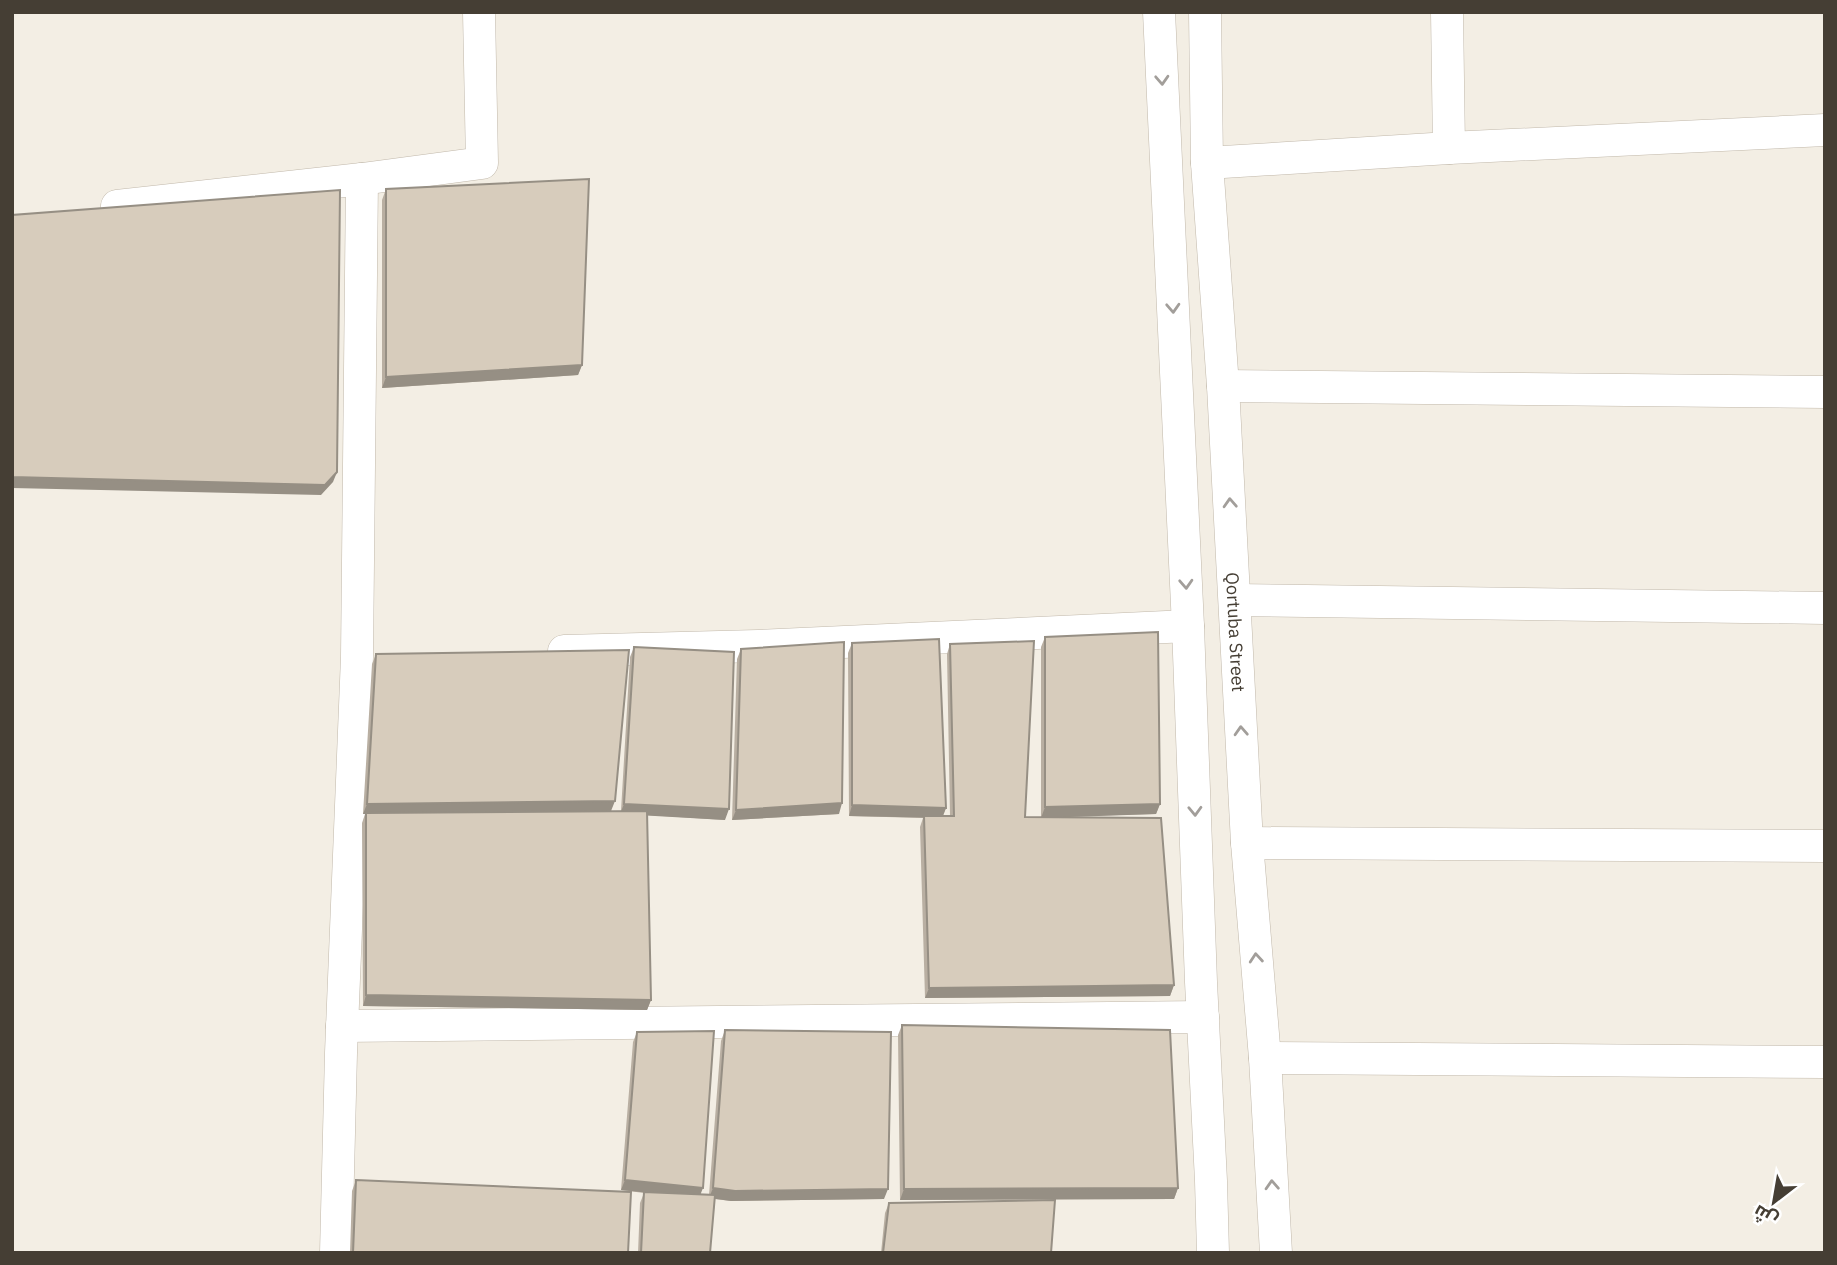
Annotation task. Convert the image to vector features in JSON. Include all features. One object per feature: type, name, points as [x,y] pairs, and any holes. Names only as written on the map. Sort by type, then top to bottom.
[{"type":"street","points":[[117,206],[482,163],[480,12]]},
{"type":"street","points":[[1159,12],[1188,626],[1213,1253]]},
{"type":"street","name":"Qortuba Street","points":[[1205,12],[1208,163],[1223,386],[1247,843],[1265,1058],[1276,1253]]},
{"type":"street","points":[[1447,12],[1449,148]]},
{"type":"street","points":[[1208,163],[1449,148],[1825,130]]},
{"type":"street","points":[[336,1253],[342,1026],[371,657],[362,179]]},
{"type":"street","points":[[1223,386],[1825,393]]},
{"type":"street","points":[[1235,600],[1825,608]]},
{"type":"street","points":[[537,652],[772,645],[1188,626]]},
{"type":"street","points":[[1247,843],[1825,846]]},
{"type":"street","points":[[342,1026],[1203,1017]]},
{"type":"street","points":[[1265,1058],[1825,1062]]},
{"type":"building","points":[[589,179],[582,365],[386,377],[386,189]]},
{"type":"building","points":[[340,190],[337,472],[325,485],[12,477],[12,215]]},
{"type":"building","points":[[1158,632],[1160,804],[1045,807],[1045,637]]},
{"type":"building","points":[[939,639],[946,808],[852,805],[852,643]]},
{"type":"building","points":[[1034,641],[1025,817],[1161,818],[1174,985],[929,988],[924,816],[954,816],[950,644]]},
{"type":"building","points":[[844,642],[842,803],[736,810],[741,649]]},
{"type":"building","points":[[634,647],[734,652],[729,809],[624,804]]},
{"type":"building","points":[[629,650],[615,801],[367,804],[376,654]]},
{"type":"building","points":[[647,811],[651,1000],[366,995],[366,813]]},
{"type":"building","points":[[902,1025],[1170,1030],[1178,1188],[904,1189]]},
{"type":"building","points":[[725,1030],[891,1032],[888,1189],[735,1191],[713,1188]]},
{"type":"building","points":[[714,1031],[703,1188],[625,1180],[637,1032]]},
{"type":"building","points":[[356,1180],[631,1192],[628,1253],[353,1253]]},
{"type":"building","points":[[644,1192],[715,1195],[710,1253],[641,1253]]},
{"type":"building","points":[[1055,1200],[1051,1253],[883,1253],[889,1203]]}]
